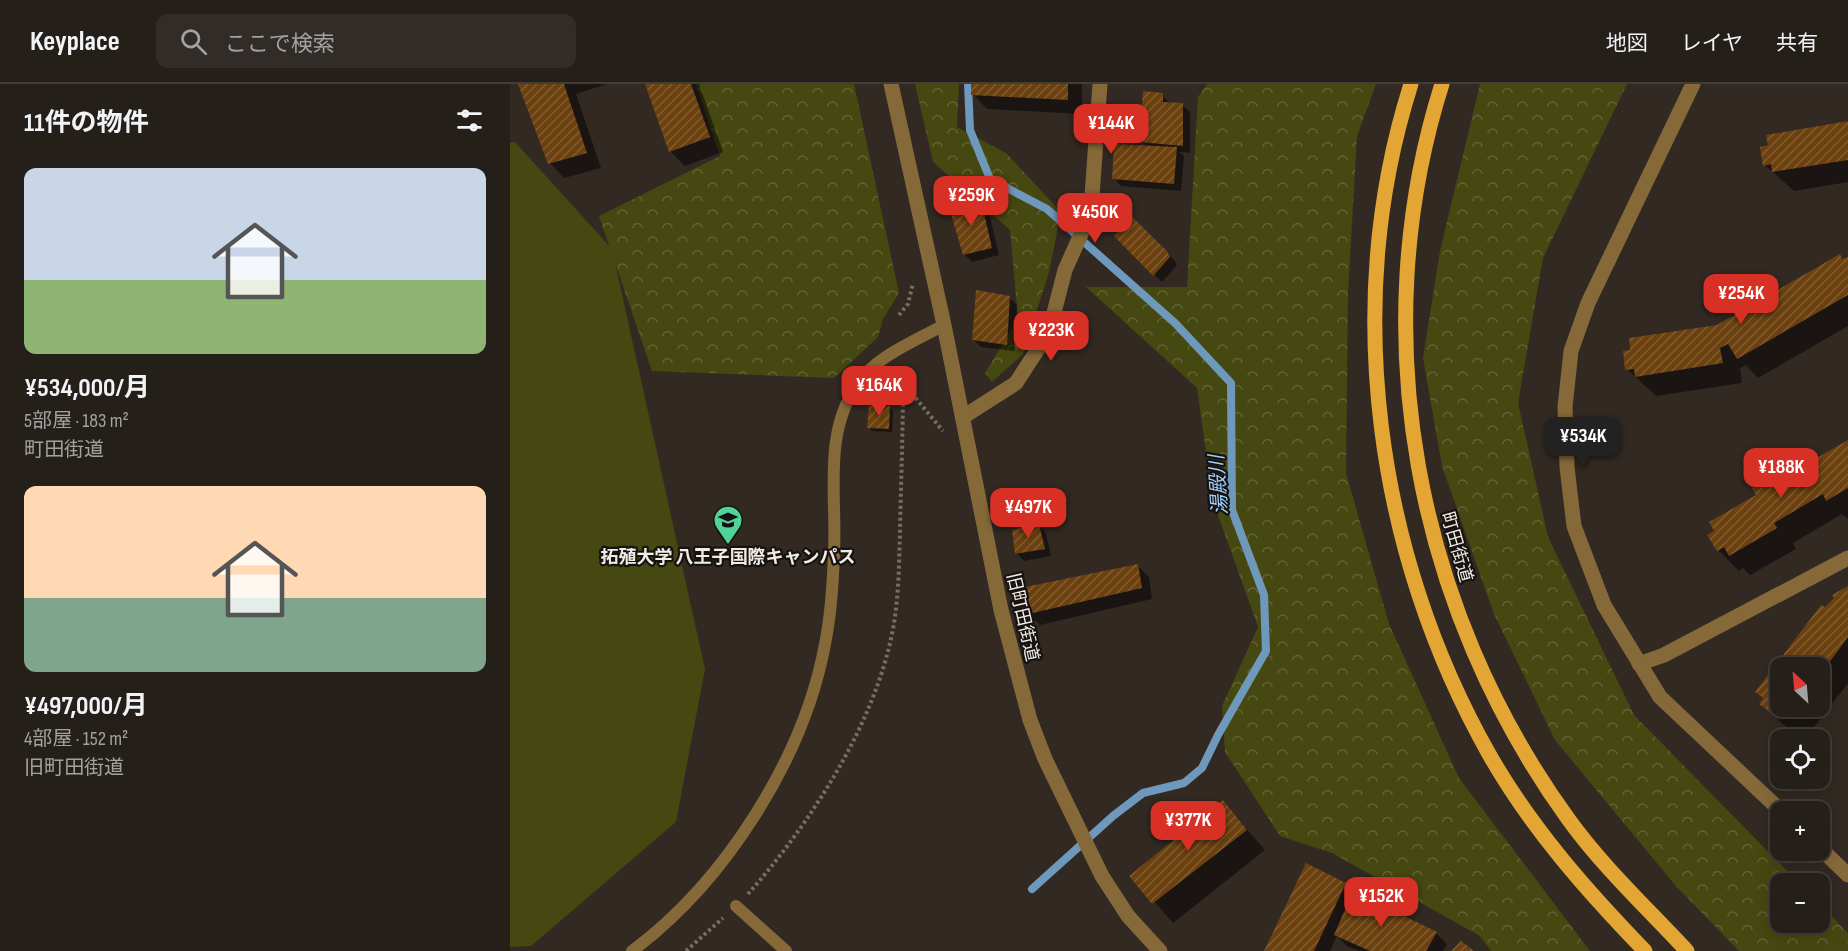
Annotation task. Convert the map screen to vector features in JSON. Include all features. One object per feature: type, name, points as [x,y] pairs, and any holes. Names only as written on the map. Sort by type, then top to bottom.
[{"type":"main road","points":[[1411,84],[1393,152],[1384,209],[1375,322],[1382,436],[1404,549],[1420,601],[1441,656],[1489,754],[1553,849],[1590,893],[1645,951]]},
{"type":"main road","name":"町田街道","points":[[1442,84],[1431,120],[1412,232],[1407,288],[1406,345],[1408,402],[1415,456],[1441,564],[1459,620],[1481,671],[1520,743],[1569,820],[1605,864],[1687,951]]},
{"type":"street","name":"旧町田街道","points":[[891,84],[944,325],[994,578],[1017,674],[1045,759],[1102,876],[1128,916],[1160,951]]},
{"type":"street","points":[[963,417],[1016,383],[1049,332],[1065,270],[1087,222],[1092,196],[1100,84]]},
{"type":"street","points":[[1692,84],[1588,303],[1571,351],[1565,406],[1567,467],[1574,526],[1604,605],[1639,664],[1660,697],[1770,801]]},
{"type":"street","points":[[1639,664],[1664,655],[1848,558]]},
{"type":"street","points":[[1830,858],[1848,875]]},
{"type":"lane","points":[[632,951],[664,928],[724,863],[766,797],[801,725],[825,644],[834,553],[834,449],[843,410],[856,384],[877,364],[944,325]]},
{"type":"lane","points":[[736,906],[786,951]]},
{"type":"path","points":[[899,315],[909,304],[914,277]]},
{"type":"path","points":[[686,951],[759,882],[811,814],[837,771],[875,692],[892,634],[898,580],[903,384],[943,431]]},
{"type":"green space","points":[[696,84],[854,84],[899,293],[883,319],[878,337],[834,378],[652,371],[599,216],[720,156]]},
{"type":"green space","points":[[915,84],[959,84],[957,127],[1006,153],[1061,212],[1049,272],[1023,354],[992,382],[985,373],[1018,319],[1010,230],[933,162]]},
{"type":"green space","points":[[1207,84],[1376,84],[1357,136],[1348,293],[1346,473],[1389,624],[1459,778],[1590,951],[1491,951],[1480,936],[1332,853],[1280,836],[1225,752],[1222,706],[1258,627],[1213,501],[1197,388],[1086,287],[1187,287],[1198,97]]},
{"type":"green space","points":[[1480,84],[1627,84],[1543,258],[1518,403],[1548,537],[1634,715],[1770,853],[1770,861],[1777,861],[1789,873],[1770,873],[1770,933],[1830,933],[1830,914],[1848,933],[1848,951],[1739,951],[1675,885],[1555,740],[1494,614],[1442,466],[1423,358],[1440,251]]},
{"type":"green space","points":[[515,142],[612,249],[705,669],[676,822],[531,946],[510,947],[510,143]]},
{"type":"building","points":[[518,84],[564,84],[587,153],[548,164]]},
{"type":"building","points":[[645,84],[691,84],[710,137],[669,152]]},
{"type":"building","points":[[971,84],[1068,84],[1068,100],[971,95]]},
{"type":"building","points":[[1143,91],[1163,93],[1163,102],[1183,103],[1183,146],[1139,142]]},
{"type":"building","points":[[1848,121],[1848,160],[1772,172],[1771,164],[1763,166],[1760,147],[1768,145],[1766,135]]},
{"type":"building","points":[[1114,144],[1177,147],[1174,184],[1112,179]]},
{"type":"building","points":[[981,200],[992,248],[963,255],[949,207]]},
{"type":"building","points":[[1125,210],[1167,251],[1170,257],[1153,276],[1114,236],[1121,229],[1113,222]]},
{"type":"building","points":[[1840,254],[1842,259],[1848,257],[1848,295],[1737,359],[1728,344],[1720,348],[1723,363],[1635,377],[1634,369],[1625,370],[1623,351],[1630,350],[1629,338],[1717,325]]},
{"type":"building","points":[[976,290],[1010,296],[1007,345],[972,340]]},
{"type":"building","points":[[869,405],[890,406],[889,429],[867,428]]},
{"type":"building","points":[[1848,440],[1848,488],[1826,501],[1823,494],[1774,523],[1777,528],[1729,556],[1724,547],[1717,551],[1707,535],[1714,531],[1709,522],[1756,495],[1752,488],[1800,460],[1803,466]]},
{"type":"building","points":[[1039,524],[1045,549],[1015,554],[1012,530]]},
{"type":"building","points":[[1138,564],[1142,588],[1028,614],[1025,587]]},
{"type":"building","points":[[1848,586],[1848,637],[1830,661],[1830,657],[1782,657],[1821,605],[1825,607],[1834,598],[1832,595]]},
{"type":"building","points":[[1770,672],[1770,712],[1759,704],[1763,698],[1755,692]]},
{"type":"building","points":[[1223,800],[1247,830],[1152,904],[1129,876]]},
{"type":"building","points":[[1306,863],[1346,883],[1314,951],[1264,951]]},
{"type":"building","points":[[1353,891],[1437,932],[1426,951],[1370,951],[1334,935]]},
{"type":"building","points":[[1461,941],[1474,951],[1451,951]]},
{"type":"waterway","name":"湯殿川","points":[[968,84],[970,130],[990,179],[1047,209],[1175,323],[1231,383],[1232,510],[1264,595],[1266,651],[1202,768],[1184,783],[1143,793],[1113,816],[1032,889]]},
{"type":"place","name":"拓殖大学 八王子国際キャンパス","points":[[728,546]]}]
